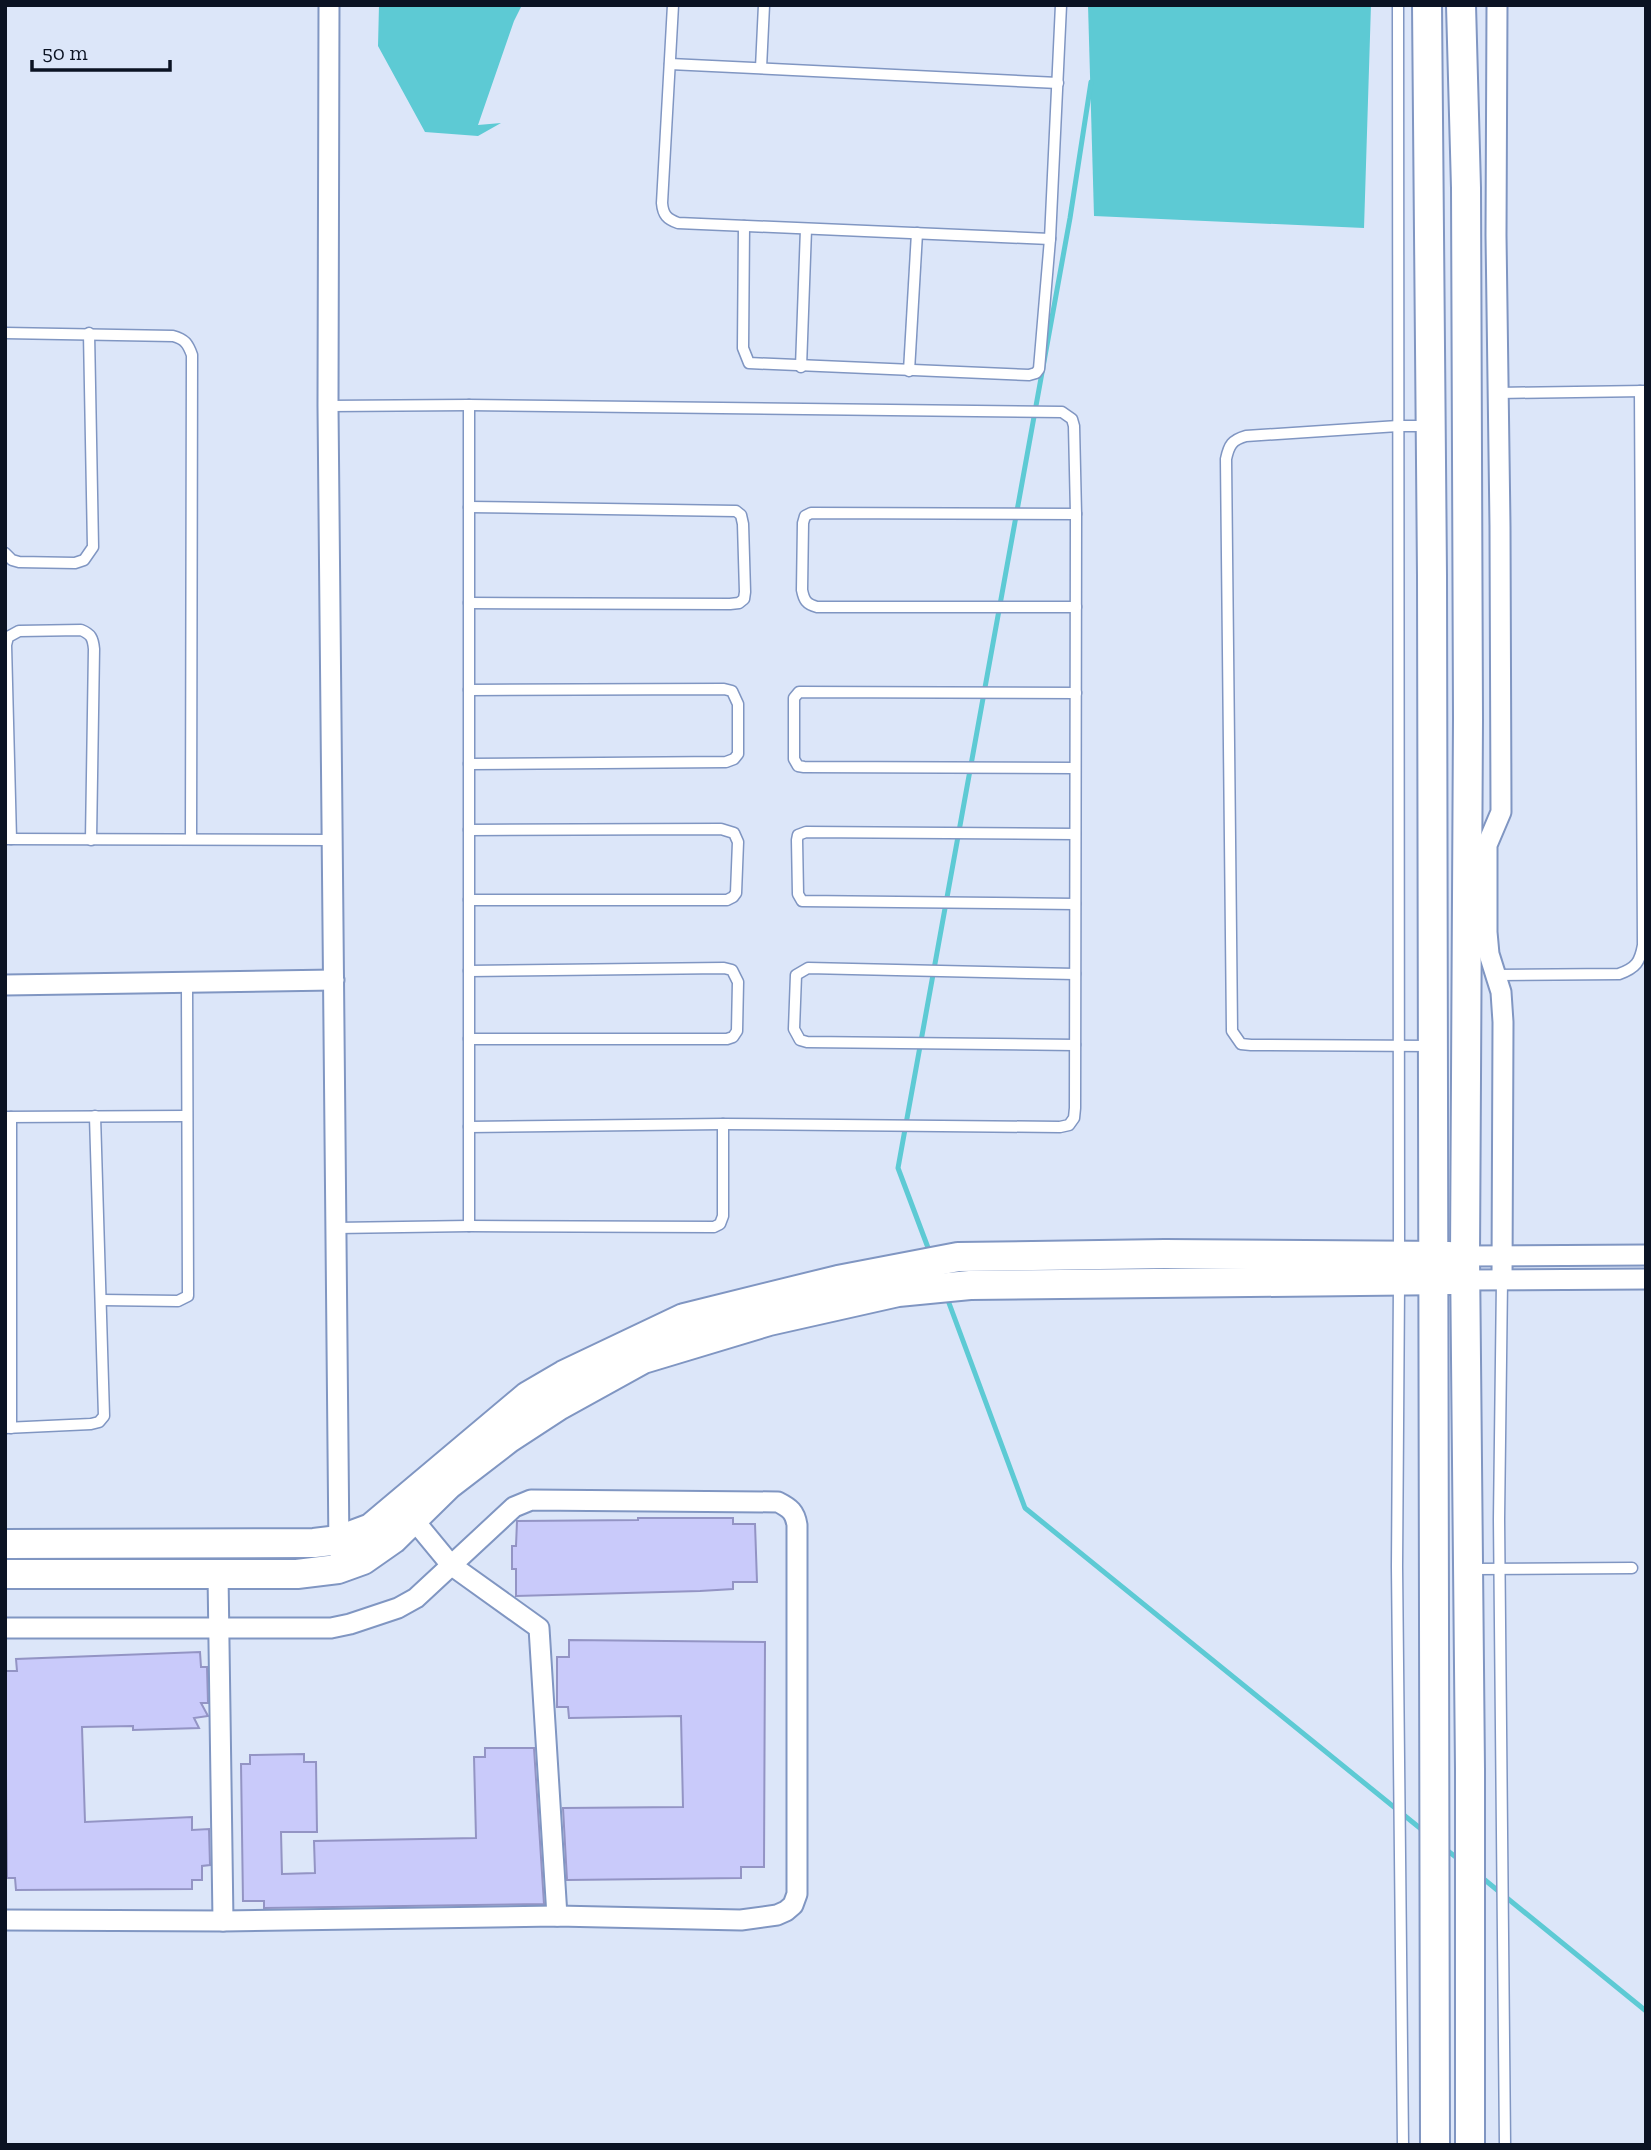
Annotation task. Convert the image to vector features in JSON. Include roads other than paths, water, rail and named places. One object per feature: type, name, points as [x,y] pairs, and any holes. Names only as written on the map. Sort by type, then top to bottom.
[{"type":"street","points":[[329,5],[328,406],[338,1569]]},
{"type":"street","points":[[1427,5],[1436,2145]]},
{"type":"street","points":[[1461,5],[1466,188],[1468,705],[1465,1268],[1470,2145]]},
{"type":"street","points":[[1497,5],[1496,235],[1502,812],[1487,845],[1487,932],[1501,992],[1503,1022],[1502,1280]]},
{"type":"street","points":[[5,985],[334,980]]},
{"type":"street","points":[[5,1544],[301,1543],[339,1540],[371,1528],[528,1396],[554,1380],[671,1322],[838,1280],[938,1275],[990,1284],[1399,1267],[1465,1268],[1502,1256],[1646,1255]]},
{"type":"street","points":[[1465,1268],[1502,1280],[1646,1279]]},
{"type":"street","points":[[5,1574],[297,1574],[352,1565],[385,1545],[448,1485],[509,1438],[558,1406],[643,1359],[769,1321],[882,1295],[938,1275]]},
{"type":"street","points":[[5,1628],[219,1630],[331,1628],[350,1625],[407,1604],[514,1507],[531,1500],[778,1502],[795,1515],[797,1525],[797,1894],[793,1905],[777,1915],[741,1920],[556,1916],[223,1921],[5,1920]]},
{"type":"street","points":[[413,1519],[451,1565],[539,1628],[556,1916]]},
{"type":"street","points":[[218,1574],[223,1921]]},
{"type":"lane","points":[[673,5],[663,212],[668,220],[678,223],[1050,239]]},
{"type":"lane","points":[[761,68],[764,5]]},
{"type":"lane","points":[[744,226],[744,356],[749,363],[909,371],[1035,373],[1039,369],[1050,239],[1061,5]]},
{"type":"lane","points":[[1398,5],[1397,1567],[1403,2145]]},
{"type":"lane","points":[[670,64],[1058,82]]},
{"type":"lane","points":[[801,367],[806,229]]},
{"type":"lane","points":[[909,371],[917,233]]},
{"type":"lane","points":[[5,552],[12,560],[19,562],[75,563],[84,560],[93,547],[89,333]]},
{"type":"lane","points":[[5,334],[173,336],[182,338],[188,344],[192,355],[191,839]]},
{"type":"lane","points":[[1496,975],[1619,975],[1631,970],[1640,961],[1643,945],[1643,391],[1498,393]]},
{"type":"lane","points":[[328,406],[469,405],[1062,412],[1072,419],[1074,426],[1075,1045],[1074,1118],[1069,1125],[723,1124],[469,1127]]},
{"type":"lane","points":[[469,405],[469,1226]]},
{"type":"lane","points":[[1430,426],[1398,426],[1236,439],[1228,446],[1226,473],[1232,1031],[1241,1044],[1251,1045],[1432,1046]]},
{"type":"lane","points":[[469,507],[736,511],[741,515],[743,524],[745,592],[744,599],[730,604],[469,603]]},
{"type":"lane","points":[[1076,514],[811,513],[805,516],[803,523],[802,590],[809,605],[817,607],[1076,607]]},
{"type":"lane","points":[[90,840],[93,639],[89,633],[81,630],[19,631],[8,637],[8,839],[90,840],[332,840]]},
{"type":"lane","points":[[469,690],[724,689],[732,691],[738,704],[738,754],[726,762],[469,764]]},
{"type":"lane","points":[[1075,768],[804,767],[795,763],[794,698],[799,692],[1076,693]]},
{"type":"lane","points":[[469,830],[721,829],[734,833],[738,842],[736,893],[727,900],[469,900]]},
{"type":"lane","points":[[1075,834],[806,832],[801,833],[797,839],[797,894],[802,901],[1075,904]]},
{"type":"lane","points":[[469,971],[724,968],[732,970],[738,982],[737,1031],[733,1037],[727,1039],[469,1038]]},
{"type":"lane","points":[[1075,974],[808,968],[796,975],[794,1029],[800,1040],[807,1042],[1075,1045]]},
{"type":"lane","points":[[102,1300],[178,1301],[188,1296],[187,984]]},
{"type":"lane","points":[[95,1116],[104,1416],[99,1422],[91,1424],[8,1428],[8,1117],[95,1116],[186,1116]]},
{"type":"lane","points":[[336,1228],[714,1227],[720,1224],[723,1216],[723,1124]]},
{"type":"lane","points":[[1502,1280],[1500,1569],[1505,2145]]},
{"type":"lane","points":[[1468,1569],[1632,1568]]},
{"type":"water","points":[[379,5],[522,5],[478,125],[501,123],[478,136],[425,132],[378,46]]},
{"type":"water","points":[[1088,5],[1371,5],[1364,228],[1094,216]]},
{"type":"waterway","points":[[930,1253],[898,1168],[1070,218],[1091,82]]},
{"type":"waterway","points":[[946,1295],[1025,1508],[1426,1833]]},
{"type":"waterway","points":[[1444,1848],[1461,1861]]},
{"type":"waterway","points":[[1480,1876],[1646,2011]]}]
